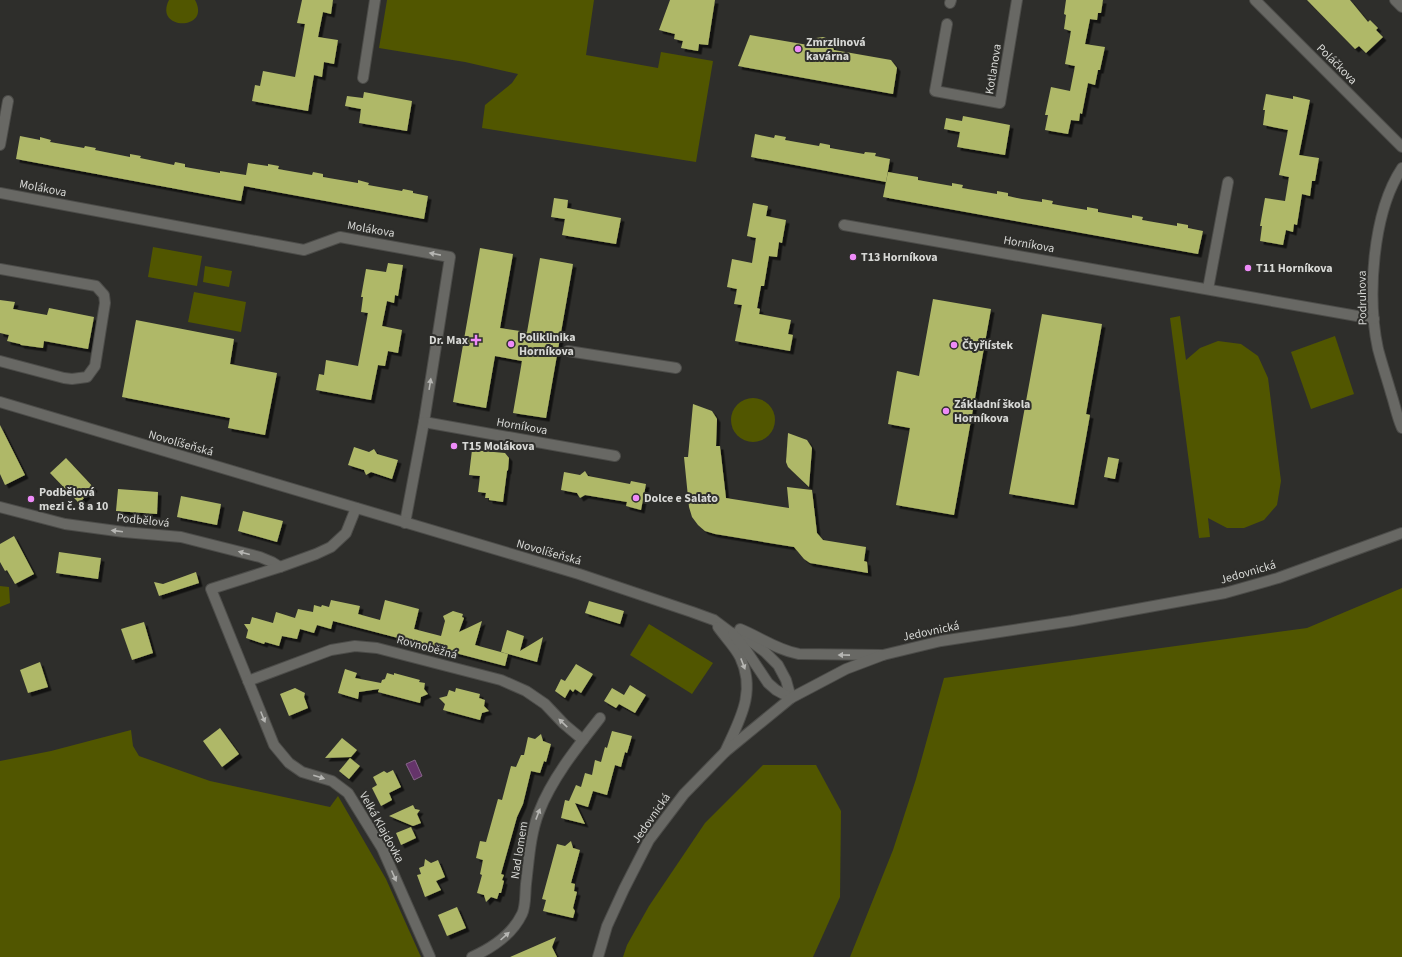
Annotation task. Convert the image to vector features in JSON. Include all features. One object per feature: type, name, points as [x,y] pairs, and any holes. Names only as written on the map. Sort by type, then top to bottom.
[{"type":"street","points":[[363,78],[375,0]]},
{"type":"street","name":"Kotlanova","points":[[947,24],[935,91],[1000,104],[1017,0]]},
{"type":"street","name":"Poláčkova","points":[[1255,0],[1402,147]]},
{"type":"street","points":[[1395,0],[1402,8]]},
{"type":"street","points":[[0,145],[8,101]]},
{"type":"street","name":"Podruhova","points":[[1402,168],[1386,201],[1380,225],[1373,278],[1374,319],[1378,349],[1402,428]]},
{"type":"street","points":[[1208,290],[1228,182]]},
{"type":"street","name":"Molákova","points":[[0,193],[304,250],[340,237],[450,257],[424,422],[405,523]]},
{"type":"street","name":"Horníkova","points":[[844,225],[1374,319]]},
{"type":"street","points":[[0,269],[96,286],[104,295],[105,302],[95,366],[87,377],[72,380],[0,361]]},
{"type":"street","points":[[568,351],[676,368]]},
{"type":"street","name":"Novolíšeňská","points":[[0,402],[579,574],[714,620],[730,632],[746,650],[768,683],[776,690],[791,698]]},
{"type":"street","name":"Horníkova","points":[[424,422],[615,456]]},
{"type":"street","name":"Podbělová","points":[[0,507],[64,524],[124,532],[181,537],[260,557],[280,567]]},
{"type":"street","points":[[280,567],[331,547],[346,533],[356,508]]},
{"type":"street","name":"Jedovnická","points":[[598,957],[608,926],[624,889],[649,840],[684,794],[725,752],[791,698],[846,669],[883,655],[941,641],[1080,620],[1226,593],[1278,578],[1402,533]]},
{"type":"street","name":"Velká Klajdovka","points":[[280,567],[211,589],[274,745],[289,763],[302,772],[332,781],[348,793],[382,848],[430,957]]},
{"type":"street","points":[[714,620],[753,634],[787,652],[799,654],[883,655]]},
{"type":"street","points":[[714,620],[740,657],[746,672],[747,690],[745,708],[725,752]]},
{"type":"street","name":"Novolíšeňská","points":[[730,632],[749,640],[765,652],[778,665],[786,680],[791,698]]},
{"type":"street","name":"Rovnoběžná","points":[[248,681],[331,650],[355,646],[377,648],[501,680],[526,691],[545,704],[564,724],[583,740]]},
{"type":"street","name":"Nad lomem","points":[[472,957],[493,946],[506,936],[516,926],[523,913],[531,840],[535,823],[546,796],[583,740],[600,718]]},
{"type":"shaded area","points":[[169,0],[195,0],[198,10],[196,17],[190,22],[175,22],[169,17],[166,10]]},
{"type":"shaded area","points":[[387,0],[594,0],[586,55],[658,68],[661,52],[713,61],[696,162],[482,128],[485,105],[512,83],[518,74],[465,62],[379,48]]},
{"type":"shaded area","points":[[153,247],[202,256],[197,286],[148,277]]},
{"type":"shaded area","points":[[205,266],[232,271],[229,287],[203,282]]},
{"type":"shaded area","points":[[194,292],[246,302],[241,332],[188,322]]},
{"type":"shaded area","points":[[1180,316],[1186,360],[1200,348],[1218,341],[1241,344],[1258,356],[1268,378],[1281,481],[1277,505],[1264,520],[1244,528],[1227,528],[1208,518],[1210,537],[1199,538],[1170,318]]},
{"type":"shaded area","points":[[1335,336],[1354,394],[1311,409],[1291,352]]},
{"type":"shaded area","points":[[753,398],[765,402],[771,408],[775,420],[771,432],[765,438],[753,442],[741,438],[735,432],[731,420],[735,408],[741,402]]},
{"type":"shaded area","points":[[0,586],[9,587],[10,603],[0,607]]},
{"type":"shaded area","points":[[1402,588],[1402,957],[850,957],[893,850],[916,779],[944,678],[1307,628]]},
{"type":"shaded area","points":[[649,624],[713,663],[692,694],[630,655]]},
{"type":"shaded area","points":[[131,730],[133,746],[139,756],[210,781],[330,807],[338,796],[386,879],[421,957],[0,957],[0,761],[51,751]]},
{"type":"shaded area","points":[[415,760],[422,776],[414,780],[406,764]]},
{"type":"shaded area","points":[[763,765],[816,765],[841,811],[840,897],[813,957],[623,957],[627,945],[649,906],[705,823]]},
{"type":"building","points":[[302,0],[333,0],[331,14],[323,12],[318,37],[338,40],[334,64],[324,62],[322,77],[314,75],[308,111],[252,101],[255,85],[260,86],[263,71],[295,77],[305,24],[297,23]]},
{"type":"building","points":[[670,0],[715,0],[708,45],[699,44],[698,51],[681,48],[683,41],[674,39],[675,34],[659,30]]},
{"type":"building","points":[[1066,0],[1103,0],[1101,13],[1098,13],[1097,20],[1090,19],[1085,44],[1105,47],[1095,85],[1088,83],[1082,114],[1080,113],[1079,121],[1071,120],[1068,134],[1045,130],[1048,115],[1045,115],[1051,87],[1070,91],[1075,66],[1065,64],[1071,31],[1064,29]]},
{"type":"building","points":[[1307,0],[1350,0],[1368,22],[1370,20],[1378,28],[1376,30],[1383,37],[1366,53],[1359,46],[1355,49]]},
{"type":"building","points":[[750,35],[808,45],[816,38],[823,37],[829,39],[834,50],[891,60],[897,68],[893,94],[738,66]]},
{"type":"building","points":[[364,92],[412,101],[407,131],[359,123],[361,109],[345,106],[347,96],[363,98]]},
{"type":"building","points":[[1266,94],[1293,99],[1293,96],[1310,100],[1299,155],[1319,158],[1315,181],[1312,181],[1310,196],[1302,194],[1297,225],[1294,224],[1293,232],[1286,230],[1283,245],[1260,241],[1262,226],[1260,226],[1265,198],[1285,201],[1289,177],[1279,175],[1288,130],[1263,125],[1265,110],[1263,110]]},
{"type":"building","points":[[963,116],[1010,125],[1005,155],[957,147],[960,132],[944,129],[946,118],[962,121]]},
{"type":"building","points":[[755,134],[774,138],[775,135],[786,137],[785,140],[819,146],[820,143],[830,145],[830,148],[864,154],[865,152],[876,153],[875,156],[890,159],[886,182],[751,157]]},
{"type":"building","points":[[20,136],[40,140],[40,137],[51,140],[50,142],[84,148],[85,146],[96,148],[95,150],[130,157],[130,154],[141,156],[140,158],[174,165],[175,162],[185,164],[185,167],[220,173],[220,171],[246,175],[248,163],[268,166],[268,164],[279,166],[278,169],[312,175],[313,172],[323,174],[323,177],[358,183],[358,180],[369,183],[368,185],[402,191],[403,189],[413,191],[413,193],[428,196],[424,219],[244,186],[241,201],[16,159]]},
{"type":"building","points":[[888,172],[918,177],[918,180],[952,186],[952,183],[963,185],[962,188],[997,194],[997,191],[1008,193],[1008,196],[1022,199],[1042,202],[1042,199],[1053,201],[1052,204],[1087,210],[1087,207],[1098,209],[1098,212],[1132,218],[1132,215],[1143,217],[1142,220],[1177,226],[1177,223],[1188,225],[1188,228],[1203,231],[1198,254],[883,197]]},
{"type":"building","points":[[554,198],[568,200],[567,208],[621,218],[616,244],[562,235],[565,219],[551,217]]},
{"type":"building","points":[[753,203],[768,206],[766,216],[786,220],[782,243],[779,242],[777,257],[769,256],[764,286],[761,286],[757,308],[760,309],[759,314],[791,320],[788,334],[793,335],[790,351],[735,341],[742,305],[734,304],[737,289],[727,287],[732,259],[752,263],[756,238],[747,236]]},
{"type":"building","name":"Poliklinika Horníkova","points":[[480,248],[513,254],[500,328],[527,332],[540,258],[573,264],[546,418],[513,413],[522,361],[495,356],[486,408],[453,402]]},
{"type":"building","points":[[388,263],[403,265],[398,296],[395,295],[394,303],[387,301],[382,326],[402,330],[398,353],[388,351],[385,366],[378,365],[371,400],[316,390],[319,374],[324,375],[326,360],[358,366],[368,313],[361,312],[363,297],[361,297],[366,269],[386,272]]},
{"type":"building","points":[[933,299],[991,309],[954,515],[896,505],[910,428],[888,424],[897,371],[919,376]]},
{"type":"building","points":[[0,300],[15,302],[13,309],[47,315],[49,308],[94,317],[88,349],[44,341],[43,348],[21,345],[7,341],[9,335],[0,333]]},
{"type":"building","points":[[1042,314],[1102,324],[1086,414],[1090,415],[1074,505],[1009,494]]},
{"type":"building","points":[[136,320],[234,339],[230,364],[277,373],[265,435],[228,428],[230,418],[122,397]]},
{"type":"building","points":[[693,404],[712,411],[717,419],[716,446],[720,446],[726,498],[789,508],[787,487],[812,490],[817,533],[823,540],[866,547],[864,561],[867,562],[868,573],[810,563],[804,559],[794,547],[715,534],[705,531],[698,525],[692,517],[689,507],[684,457],[688,457]]},
{"type":"building","points":[[0,425],[25,475],[5,485],[0,474]]},
{"type":"building","points":[[788,433],[807,440],[812,448],[809,487],[788,467],[786,462]]},
{"type":"building","points":[[354,447],[369,452],[374,449],[377,454],[398,460],[392,479],[371,472],[366,475],[364,470],[348,465]]},
{"type":"building","points":[[472,450],[505,453],[509,458],[503,502],[489,500],[489,498],[485,498],[486,493],[478,492],[480,476],[469,475]]},
{"type":"building","points":[[1108,457],[1119,459],[1115,479],[1104,477]]},
{"type":"building","points":[[66,458],[94,488],[79,503],[50,473]]},
{"type":"building","points":[[585,471],[588,476],[630,484],[631,481],[646,484],[641,510],[626,506],[627,502],[585,495],[580,498],[577,493],[561,490],[564,472],[580,475]]},
{"type":"building","points":[[118,489],[158,492],[157,514],[116,511]]},
{"type":"building","points":[[181,496],[221,504],[217,525],[177,517]]},
{"type":"building","points":[[243,511],[283,521],[277,542],[238,531]]},
{"type":"building","points":[[14,536],[34,574],[15,584],[7,570],[5,571],[0,562],[0,544]]},
{"type":"building","points":[[59,552],[101,558],[98,579],[56,573]]},
{"type":"building","points":[[196,572],[199,583],[159,596],[154,582],[163,584]]},
{"type":"building","points":[[331,600],[360,606],[358,614],[380,620],[385,600],[419,609],[414,629],[441,636],[445,621],[443,616],[453,611],[463,614],[462,617],[464,618],[459,632],[482,621],[475,645],[508,654],[505,666],[333,621],[331,629],[317,625],[314,633],[300,629],[297,639],[282,636],[279,646],[265,642],[264,644],[246,638],[248,630],[244,624],[250,624],[252,617],[273,623],[276,612],[295,618],[298,609],[313,612],[314,605],[329,607]]},
{"type":"building","points":[[589,601],[624,611],[620,624],[585,613]]},
{"type":"building","points":[[144,622],[153,653],[132,660],[121,629]]},
{"type":"building","points":[[507,630],[524,636],[520,651],[543,637],[537,662],[501,652]]},
{"type":"building","points":[[40,662],[48,687],[28,693],[20,670]]},
{"type":"building","points":[[576,664],[593,674],[581,693],[575,689],[573,692],[570,689],[565,698],[555,691],[561,679],[565,681]]},
{"type":"building","points":[[345,669],[357,673],[355,678],[381,683],[382,680],[385,679],[387,673],[394,675],[394,673],[420,680],[419,682],[425,683],[424,689],[428,694],[421,697],[420,703],[378,692],[379,689],[359,692],[358,699],[338,693]]},
{"type":"building","points":[[630,685],[646,695],[635,713],[619,704],[616,708],[604,701],[612,688],[624,695]]},
{"type":"building","points":[[295,688],[305,693],[304,697],[308,708],[289,716],[280,694]]},
{"type":"building","points":[[456,688],[480,694],[479,698],[485,700],[484,706],[489,711],[482,713],[480,720],[443,710],[445,704],[439,698],[447,696],[449,690],[455,692]]},
{"type":"building","points":[[220,728],[239,754],[222,767],[203,741]]},
{"type":"building","points":[[612,731],[632,736],[627,753],[625,752],[621,767],[615,765],[607,795],[593,791],[588,807],[575,803],[585,824],[561,818],[565,800],[569,801],[576,785],[581,787],[585,773],[592,775],[595,760],[601,762],[605,747],[607,748]]},
{"type":"building","points":[[541,734],[543,741],[551,744],[546,762],[544,761],[540,773],[531,771],[523,804],[517,817],[501,874],[504,875],[502,880],[504,881],[501,893],[499,893],[497,899],[491,897],[486,902],[484,895],[477,893],[482,875],[480,874],[483,860],[476,858],[480,841],[486,842],[498,799],[502,800],[511,766],[516,767],[521,755],[524,755],[528,737],[535,739]]},
{"type":"building","points":[[342,738],[357,750],[351,757],[325,758]]},
{"type":"building","points":[[350,758],[360,766],[349,779],[339,771]]},
{"type":"building","points":[[393,770],[401,787],[389,793],[392,800],[381,806],[372,788],[377,785],[373,777],[384,771],[387,773]]},
{"type":"building","points":[[413,805],[415,809],[420,810],[417,814],[421,823],[413,826],[389,816]]},
{"type":"building","points":[[411,827],[416,838],[401,845],[396,833]]},
{"type":"building","points":[[571,841],[573,848],[580,850],[571,883],[575,884],[574,891],[577,892],[573,908],[575,911],[573,918],[543,911],[546,900],[542,899],[557,844],[565,846]]},
{"type":"building","points":[[425,859],[431,863],[438,860],[445,877],[436,881],[441,890],[425,897],[417,875],[421,874],[419,868],[424,866]]},
{"type":"building","points":[[457,907],[466,928],[447,936],[438,915]]},
{"type":"building","points":[[556,937],[552,947],[557,957],[510,957]]},
{"type":"place","name":"Zmrzlinová kavárna","points":[[798,49]]},
{"type":"place","name":"T13 Horníkova","points":[[853,257]]},
{"type":"place","name":"T11 Horníkova","points":[[1248,268]]},
{"type":"place","name":"Dr. Max","points":[[476,340]]},
{"type":"place","name":"Poliklinika Horníkova","points":[[511,344]]},
{"type":"place","name":"Čtyřlístek","points":[[954,345]]},
{"type":"place","name":"Základní škola Horníkova","points":[[946,411]]},
{"type":"place","name":"T15 Molákova","points":[[454,446]]},
{"type":"place","name":"Dolce e Salato","points":[[636,498]]},
{"type":"place","name":"Podbělová mezi č. 8 a 10","points":[[31,499]]}]
